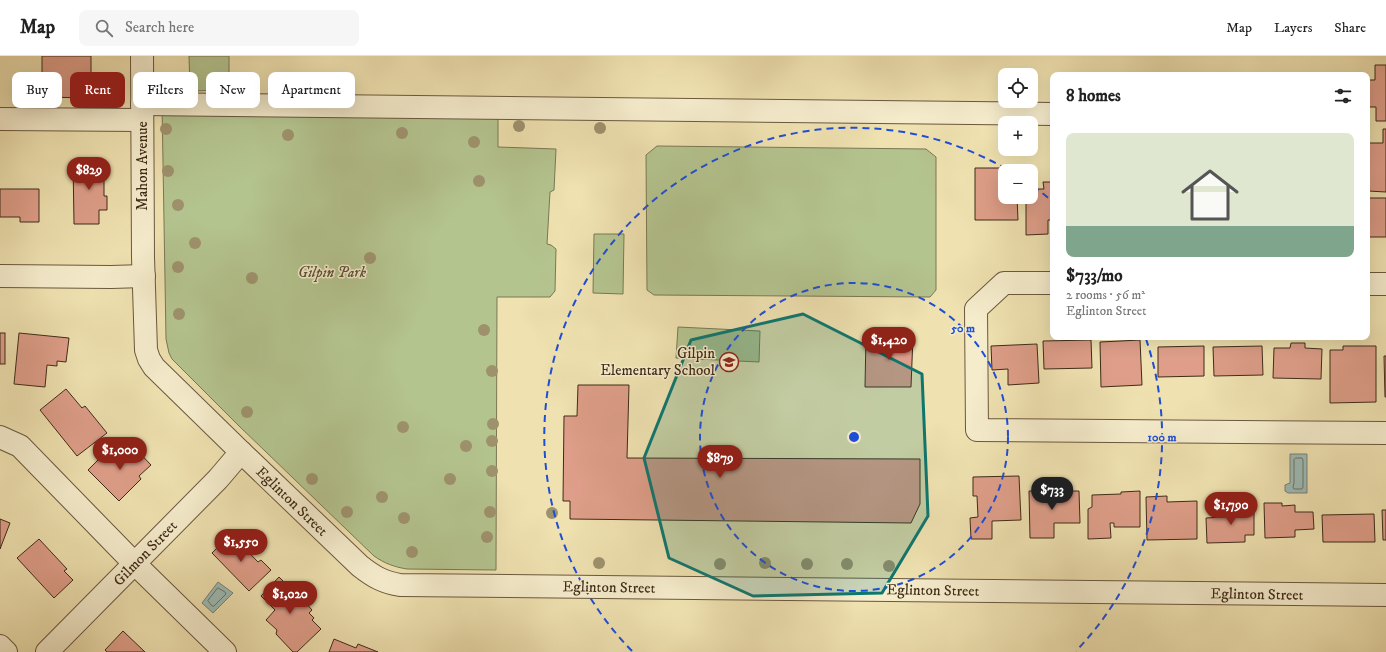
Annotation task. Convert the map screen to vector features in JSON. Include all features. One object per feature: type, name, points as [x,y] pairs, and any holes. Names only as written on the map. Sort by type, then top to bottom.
[{"type":"street","name":"Mahon Avenue","points":[[142,56],[144,276]]},
{"type":"street","points":[[0,119],[142,112],[1050,114]]},
{"type":"street","points":[[0,276],[144,276]]},
{"type":"street","name":"Eglinton Street","points":[[144,276],[146,350],[154,367],[370,574],[390,583],[1386,596]]},
{"type":"street","points":[[1050,283],[1004,283],[976,309],[977,430],[1386,433]]},
{"type":"street","points":[[1370,284],[1386,284]]},
{"type":"street","points":[[0,436],[20,446],[134,564],[225,652]]},
{"type":"street","name":"Gilmon Street","points":[[47,652],[218,478],[241,452]]},
{"type":"street","points":[[0,646],[6,652]]},
{"type":"highlighted area","points":[[803,314],[922,374],[928,516],[882,593],[753,596],[669,558],[644,458],[691,340]]},
{"type":"green space","points":[[189,56],[229,56],[229,72],[206,72],[206,91],[198,91],[198,72],[189,72]]},
{"type":"green space","name":"Gilpin Park","points":[[198,104],[206,105],[206,108],[260,108],[260,105],[268,105],[268,108],[355,108],[355,106],[498,108],[498,147],[556,149],[554,190],[550,192],[547,244],[556,249],[555,291],[550,297],[497,297],[496,570],[407,569],[385,563],[374,556],[172,359],[166,339],[162,108],[198,108]]},
{"type":"green space","points":[[657,146],[926,149],[936,157],[936,290],[930,297],[654,295],[647,290],[646,155]]},
{"type":"green space","points":[[594,234],[624,234],[623,294],[593,293]]},
{"type":"green space","points":[[678,327],[760,331],[759,362],[676,358]]},
{"type":"water","points":[[1290,454],[1307,454],[1307,493],[1288,493],[1285,491],[1285,485],[1290,483]]},
{"type":"water","points":[[218,582],[233,593],[213,613],[202,603]]},
{"type":"building","points":[[42,56],[91,56],[91,72],[70,72],[70,98],[62,97],[62,72],[42,72]]},
{"type":"building","points":[[1375,65],[1386,65],[1386,121],[1376,121],[1376,107],[1370,107],[1370,80],[1375,80]]},
{"type":"building","points":[[1383,129],[1386,129],[1386,192],[1370,191],[1370,143],[1383,143]]},
{"type":"building","points":[[104,160],[104,196],[107,196],[107,210],[99,210],[99,224],[74,224],[73,161]]},
{"type":"building","points":[[975,168],[998,168],[998,204],[1017,204],[1018,220],[975,220]]},
{"type":"building","points":[[1043,182],[1050,182],[1050,220],[1048,220],[1048,234],[1026,235],[1026,204],[1038,204],[1038,189],[1044,189]]},
{"type":"building","points":[[0,189],[39,189],[39,222],[20,222],[20,217],[0,217]]},
{"type":"building","points":[[1370,198],[1386,198],[1386,237],[1370,237]]},
{"type":"building","points":[[0,333],[5,333],[5,364],[0,364]]},
{"type":"building","points":[[19,333],[69,338],[66,362],[57,361],[57,366],[47,365],[45,387],[14,384]]},
{"type":"building","points":[[866,335],[913,336],[911,387],[865,387]]},
{"type":"building","points":[[1091,340],[1092,368],[1044,369],[1043,341]]},
{"type":"building","points":[[1140,340],[1142,385],[1101,387],[1100,342]]},
{"type":"building","points":[[1291,343],[1305,343],[1305,348],[1322,349],[1321,379],[1273,378],[1274,348],[1290,348]]},
{"type":"building","points":[[1037,344],[1039,383],[1008,385],[1008,369],[992,370],[991,346]]},
{"type":"building","points":[[1204,346],[1204,376],[1158,377],[1158,347]]},
{"type":"building","points":[[1262,346],[1263,375],[1214,376],[1213,347]]},
{"type":"building","points":[[1343,346],[1376,346],[1376,402],[1330,403],[1330,350],[1343,350]]},
{"type":"building","points":[[1384,356],[1386,356],[1386,397],[1385,397]]},
{"type":"building","points":[[578,385],[629,385],[627,458],[920,459],[920,504],[911,523],[570,519],[570,501],[563,501],[564,416],[577,416]]},
{"type":"building","points":[[66,389],[82,408],[85,406],[107,433],[77,456],[40,410]]},
{"type":"building","points":[[132,445],[151,465],[139,476],[141,479],[119,501],[88,470],[111,447],[120,456]]},
{"type":"building","points":[[1019,476],[1021,520],[992,521],[992,539],[971,539],[970,518],[978,517],[977,496],[973,496],[973,477]]},
{"type":"building","points":[[1029,491],[1079,491],[1080,523],[1054,523],[1054,538],[1030,538]]},
{"type":"building","points":[[1140,491],[1140,527],[1114,527],[1114,523],[1110,523],[1111,538],[1088,539],[1088,509],[1092,507],[1092,495],[1121,494],[1121,492]]},
{"type":"building","points":[[1167,496],[1167,502],[1197,501],[1197,539],[1147,540],[1146,497]]},
{"type":"building","points":[[1264,503],[1282,503],[1282,506],[1295,505],[1295,512],[1313,512],[1314,529],[1295,530],[1295,537],[1265,538]]},
{"type":"building","points":[[1254,508],[1254,535],[1245,535],[1245,542],[1207,543],[1206,518],[1223,517],[1223,509]]},
{"type":"building","points":[[1382,510],[1386,510],[1386,540],[1383,540]]},
{"type":"building","points":[[1374,514],[1375,542],[1323,542],[1322,515]]},
{"type":"building","points":[[0,519],[10,523],[0,549]]},
{"type":"building","points":[[231,534],[258,562],[261,560],[271,570],[249,591],[212,553]]},
{"type":"building","points":[[39,539],[67,569],[64,571],[73,580],[54,598],[17,558]]},
{"type":"building","points":[[279,577],[288,586],[290,583],[306,598],[304,601],[312,610],[309,613],[314,618],[312,620],[321,629],[297,652],[293,652],[276,634],[277,630],[266,620],[275,610],[261,596]]},
{"type":"building","points":[[123,631],[145,652],[107,652],[105,650]]},
{"type":"building","points":[[334,639],[356,648],[358,644],[378,652],[329,652]]},
{"type":"place","name":"Gilpin Elementary School","points":[[729,362]]}]
